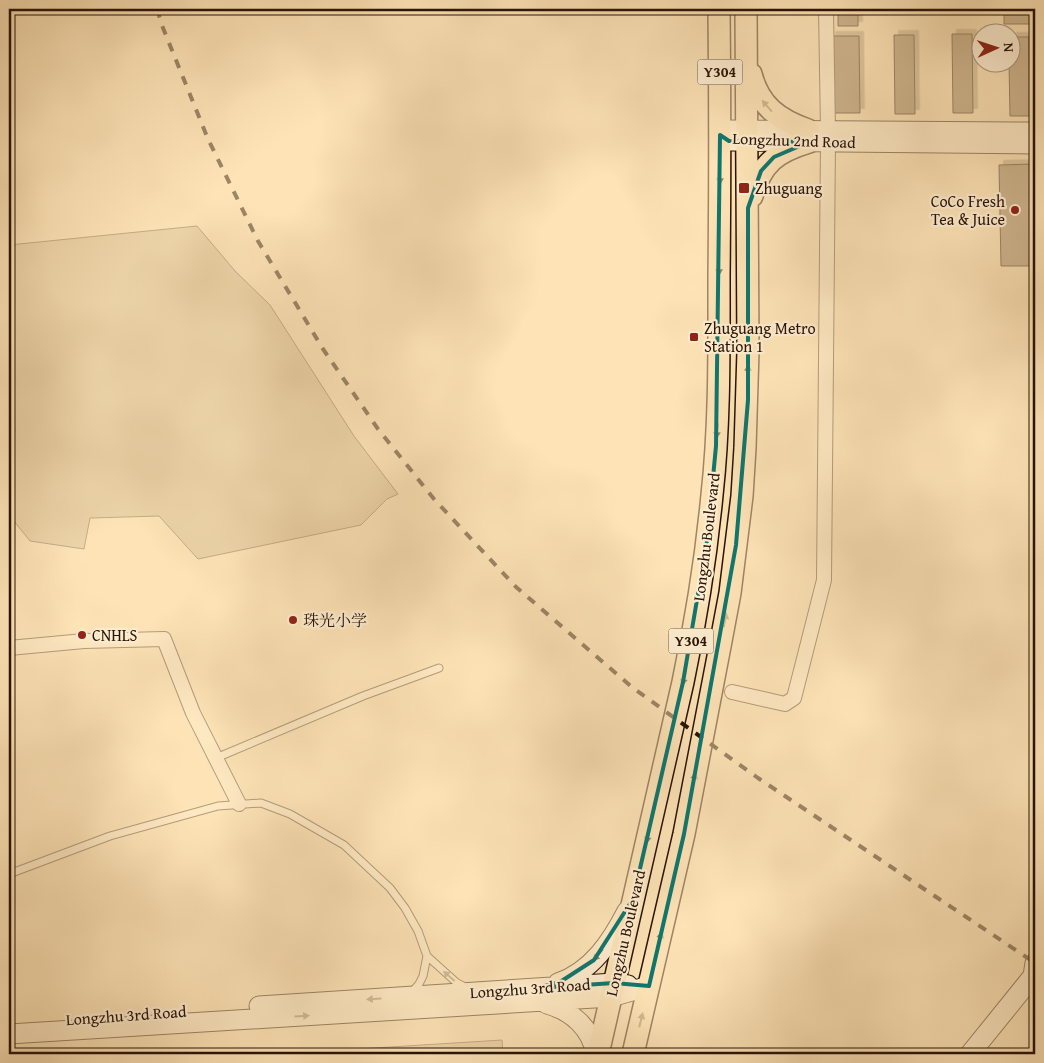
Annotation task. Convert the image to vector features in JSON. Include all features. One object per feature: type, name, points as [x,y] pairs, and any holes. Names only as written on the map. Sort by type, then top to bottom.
[{"type":"main road","name":"Longzhu Boulevard","points":[[597,1054],[683,682],[693,635],[708,541],[718,399],[719,9]]},
{"type":"main road","name":"Longzhu Boulevard","points":[[633,1054],[684,834],[721,641],[742,496],[748,400],[746,9]]},
{"type":"main road","points":[[746,57],[752,80],[762,99],[774,114],[789,124],[818,136]]},
{"type":"main road","name":"Longzhu 2nd Road","points":[[720,135],[729,141],[747,136],[1035,132]]},
{"type":"main road","name":"Longzhu 2nd Road","points":[[818,136],[1035,144]]},
{"type":"main road","points":[[748,208],[762,171],[774,157],[788,148],[818,136]]},
{"type":"main road","points":[[536,995],[580,973],[594,960],[618,928],[633,899]]},
{"type":"main road","points":[[970,1054],[1034,973]]},
{"type":"main road","name":"Longzhu 3rd Road","points":[[9,1034],[649,986]]},
{"type":"main road","name":"Longzhu 3rd Road","points":[[9,1022],[474,992],[536,995]]},
{"type":"main road","points":[[536,995],[574,1017],[588,1034],[597,1054]]},
{"type":"street","points":[[732,692],[785,704],[794,698],[824,580],[818,136],[826,9]]},
{"type":"street","points":[[9,648],[84,640],[164,639],[193,713],[239,804]]},
{"type":"lane","points":[[216,758],[363,696],[439,668]]},
{"type":"lane","points":[[9,874],[110,836],[218,806],[261,803],[290,814],[344,845],[390,888],[405,908],[418,931],[427,956],[426,966],[419,984],[406,996]]},
{"type":"lane","points":[[427,956],[457,983],[474,992]]},
{"type":"highlighted area","points":[[720,135],[729,141],[809,142],[774,157],[761,171],[748,208],[748,400],[736,545],[684,834],[649,986],[614,983],[537,988],[560,982],[594,960],[633,899],[683,682],[707,541],[716,446]]},
{"type":"shaded area","points":[[197,226],[235,271],[270,305],[354,436],[398,494],[387,499],[361,525],[198,559],[159,516],[90,518],[84,549],[30,541],[9,515],[9,490],[15,428],[9,427],[9,245]]},
{"type":"shaded area","points":[[502,1040],[503,1054],[342,1054],[342,1050]]},
{"type":"shaded area","points":[[337,1050],[338,1054],[264,1054]]},
{"type":"building","points":[[838,9],[858,9],[858,26],[838,26]]},
{"type":"building","points":[[1004,9],[1032,9],[1032,24],[1004,22]]},
{"type":"building","points":[[952,34],[972,34],[973,113],[953,113]]},
{"type":"building","points":[[894,35],[914,35],[915,114],[895,114]]},
{"type":"building","points":[[831,36],[859,36],[860,113],[832,113]]},
{"type":"building","points":[[1022,37],[1029,37],[1030,116],[1010,116],[1009,72],[1022,72]]},
{"type":"building","points":[[1034,164],[1035,266],[1001,266],[999,165]]},
{"type":"railway","points":[[157,9],[208,139],[258,241],[323,349],[378,429],[434,499],[516,587],[633,688],[758,778],[1035,963]]},
{"type":"place","name":"Zhuguang","points":[[744,188]]},
{"type":"place","name":"CoCo Fresh Tea & Juice","points":[[1015,210]]},
{"type":"place","name":"Zhuguang Metro Station 1","points":[[694,337]]},
{"type":"place","name":"珠光小学","points":[[293,620]]},
{"type":"place","name":"CNHLS","points":[[82,635]]}]
